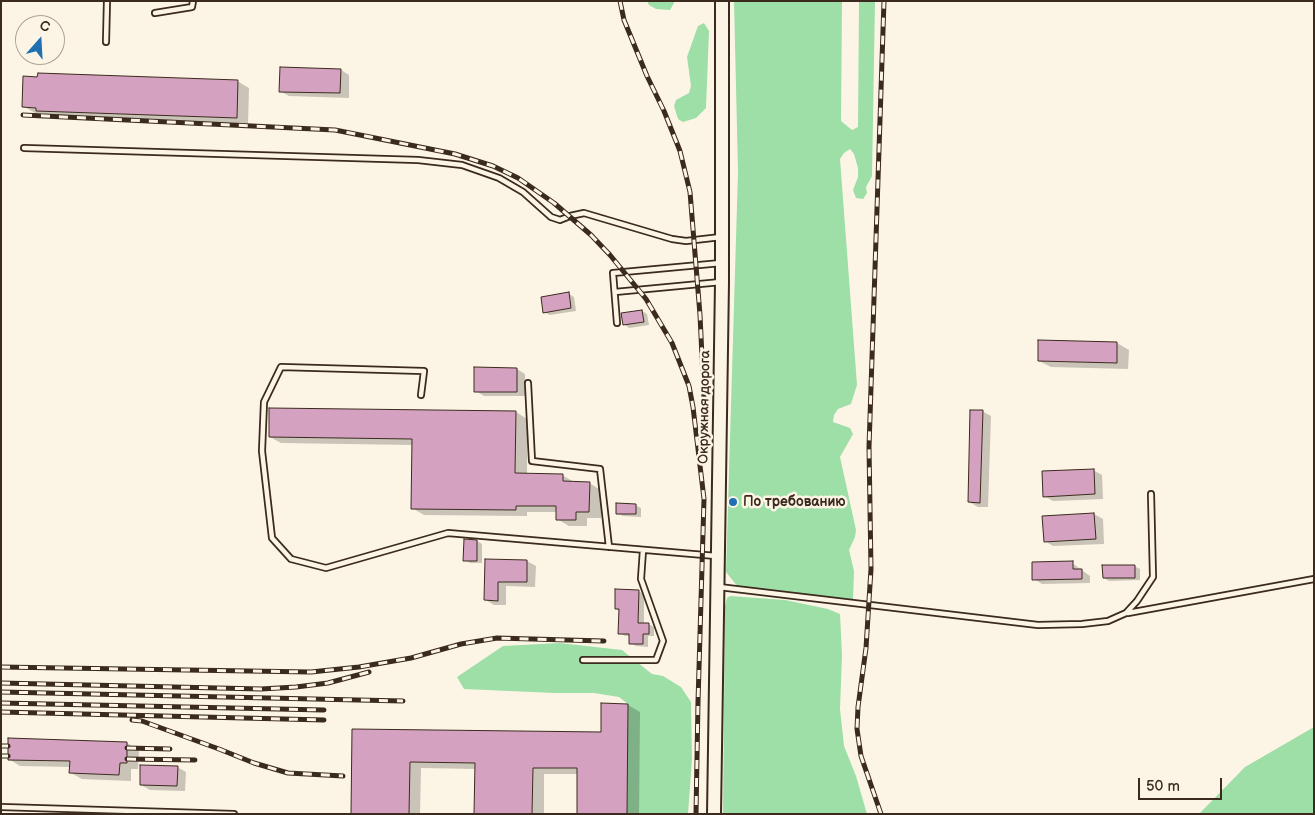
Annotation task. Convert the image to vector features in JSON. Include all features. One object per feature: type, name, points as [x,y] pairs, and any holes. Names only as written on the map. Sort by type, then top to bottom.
[{"type":"main road","name":"Окружная дорога","points":[[714,814],[722,282],[722,1]]},
{"type":"lane","points":[[106,42],[107,1]]},
{"type":"lane","points":[[155,13],[192,7],[193,1]]},
{"type":"lane","points":[[24,148],[418,160],[462,165],[499,178],[523,192],[551,217],[560,220],[584,214],[672,239],[686,241],[722,237]]},
{"type":"lane","points":[[618,323],[613,273],[722,263]]},
{"type":"lane","points":[[614,292],[722,282]]},
{"type":"lane","points":[[422,395],[424,371],[281,366],[264,402],[262,451],[272,538],[291,559],[326,568],[448,533],[718,556]]},
{"type":"lane","points":[[528,382],[532,461],[600,469],[609,547]]},
{"type":"lane","points":[[1126,613],[1153,578],[1151,494]]},
{"type":"lane","points":[[583,660],[656,660],[663,641],[641,579],[643,550]]},
{"type":"lane","points":[[717,587],[1038,625],[1082,624],[1108,621],[1126,613],[1314,579]]},
{"type":"lane","points":[[1,807],[234,814]]},
{"type":"green space","points":[[647,1],[675,1],[670,10],[656,9],[649,5]]},
{"type":"green space","points":[[734,1],[842,1],[841,121],[852,130],[858,127],[859,1],[875,1],[872,176],[866,187],[867,193],[863,199],[856,198],[853,190],[858,177],[858,168],[854,154],[850,149],[840,159],[857,385],[851,404],[838,409],[834,415],[833,422],[850,428],[853,434],[840,457],[856,530],[849,550],[854,571],[853,600],[738,587],[726,572],[738,172]]},
{"type":"green space","points":[[704,23],[709,31],[706,108],[696,118],[683,122],[678,119],[674,106],[676,100],[689,93],[691,86],[687,57],[698,26]]},
{"type":"green space","points":[[730,596],[785,600],[828,609],[840,614],[842,655],[840,709],[844,746],[856,776],[867,814],[723,814],[725,606],[727,598]]},
{"type":"green space","points":[[559,643],[622,650],[652,674],[663,676],[681,687],[691,702],[692,759],[688,814],[627,814],[628,704],[619,697],[594,693],[464,689],[457,677],[503,646]]},
{"type":"green space","points":[[1314,727],[1314,814],[1199,814],[1245,767]]},
{"type":"building","points":[[280,67],[341,69],[340,93],[279,92]]},
{"type":"building","points":[[38,73],[238,80],[237,118],[36,111],[36,108],[22,107],[23,76],[37,77]]},
{"type":"building","points":[[569,292],[571,308],[543,313],[541,297]]},
{"type":"building","points":[[642,310],[644,322],[623,325],[621,313]]},
{"type":"building","points":[[1038,340],[1117,342],[1117,363],[1038,361]]},
{"type":"building","points":[[474,367],[517,368],[517,392],[474,392]]},
{"type":"building","points":[[269,408],[516,411],[515,473],[563,474],[563,481],[590,482],[589,512],[576,512],[576,520],[556,520],[556,506],[516,506],[516,510],[411,509],[412,439],[269,437]]},
{"type":"building","points":[[970,410],[983,410],[980,503],[968,502]]},
{"type":"building","points":[[1094,469],[1095,494],[1043,497],[1042,471]]},
{"type":"building","points":[[616,503],[636,504],[636,514],[616,514]]},
{"type":"building","points":[[1094,513],[1096,539],[1044,542],[1042,516]]},
{"type":"building","points":[[464,539],[477,540],[477,561],[463,561]]},
{"type":"building","points":[[485,559],[527,560],[527,582],[498,582],[498,601],[484,600]]},
{"type":"building","points":[[1073,561],[1073,569],[1082,569],[1082,579],[1032,580],[1032,562]]},
{"type":"building","points":[[1102,565],[1135,565],[1135,578],[1103,578]]},
{"type":"building","points":[[615,589],[639,590],[638,623],[649,623],[649,634],[643,634],[643,644],[629,644],[629,634],[618,634],[619,609],[615,609]]},
{"type":"building","points":[[601,703],[628,704],[627,814],[577,814],[577,768],[533,768],[532,814],[474,814],[475,763],[410,762],[409,814],[351,814],[352,729],[601,732]]},
{"type":"building","points":[[8,738],[127,742],[127,763],[120,763],[119,775],[69,773],[70,761],[8,760]]},
{"type":"building","points":[[140,765],[178,766],[177,786],[140,785]]},
{"type":"railway","points":[[620,1],[624,20],[680,151],[690,192],[700,315],[705,454]]},
{"type":"railway","points":[[881,814],[861,756],[857,729],[866,648],[871,569],[869,447],[884,1]]},
{"type":"railway","points":[[23,115],[335,130],[455,154],[493,166],[518,178],[554,203],[591,235],[646,299],[672,343],[689,386],[693,407],[704,499],[696,814]]},
{"type":"railway","points":[[1,667],[311,672],[359,667],[411,658],[461,644],[497,638],[604,641]]},
{"type":"railway","points":[[1,683],[261,689],[328,683],[369,672]]},
{"type":"railway","points":[[1,692],[403,701]]},
{"type":"railway","points":[[1,703],[324,710]]},
{"type":"railway","points":[[1,712],[324,720]]},
{"type":"railway","points":[[132,720],[142,721],[254,763],[288,773],[343,776]]},
{"type":"railway","points":[[1,746],[8,746]]},
{"type":"railway","points":[[127,748],[170,749]]},
{"type":"railway","points":[[1,756],[8,756]]},
{"type":"railway","points":[[127,759],[195,760]]},
{"type":"place","name":"По требованию","points":[[733,502]]}]
